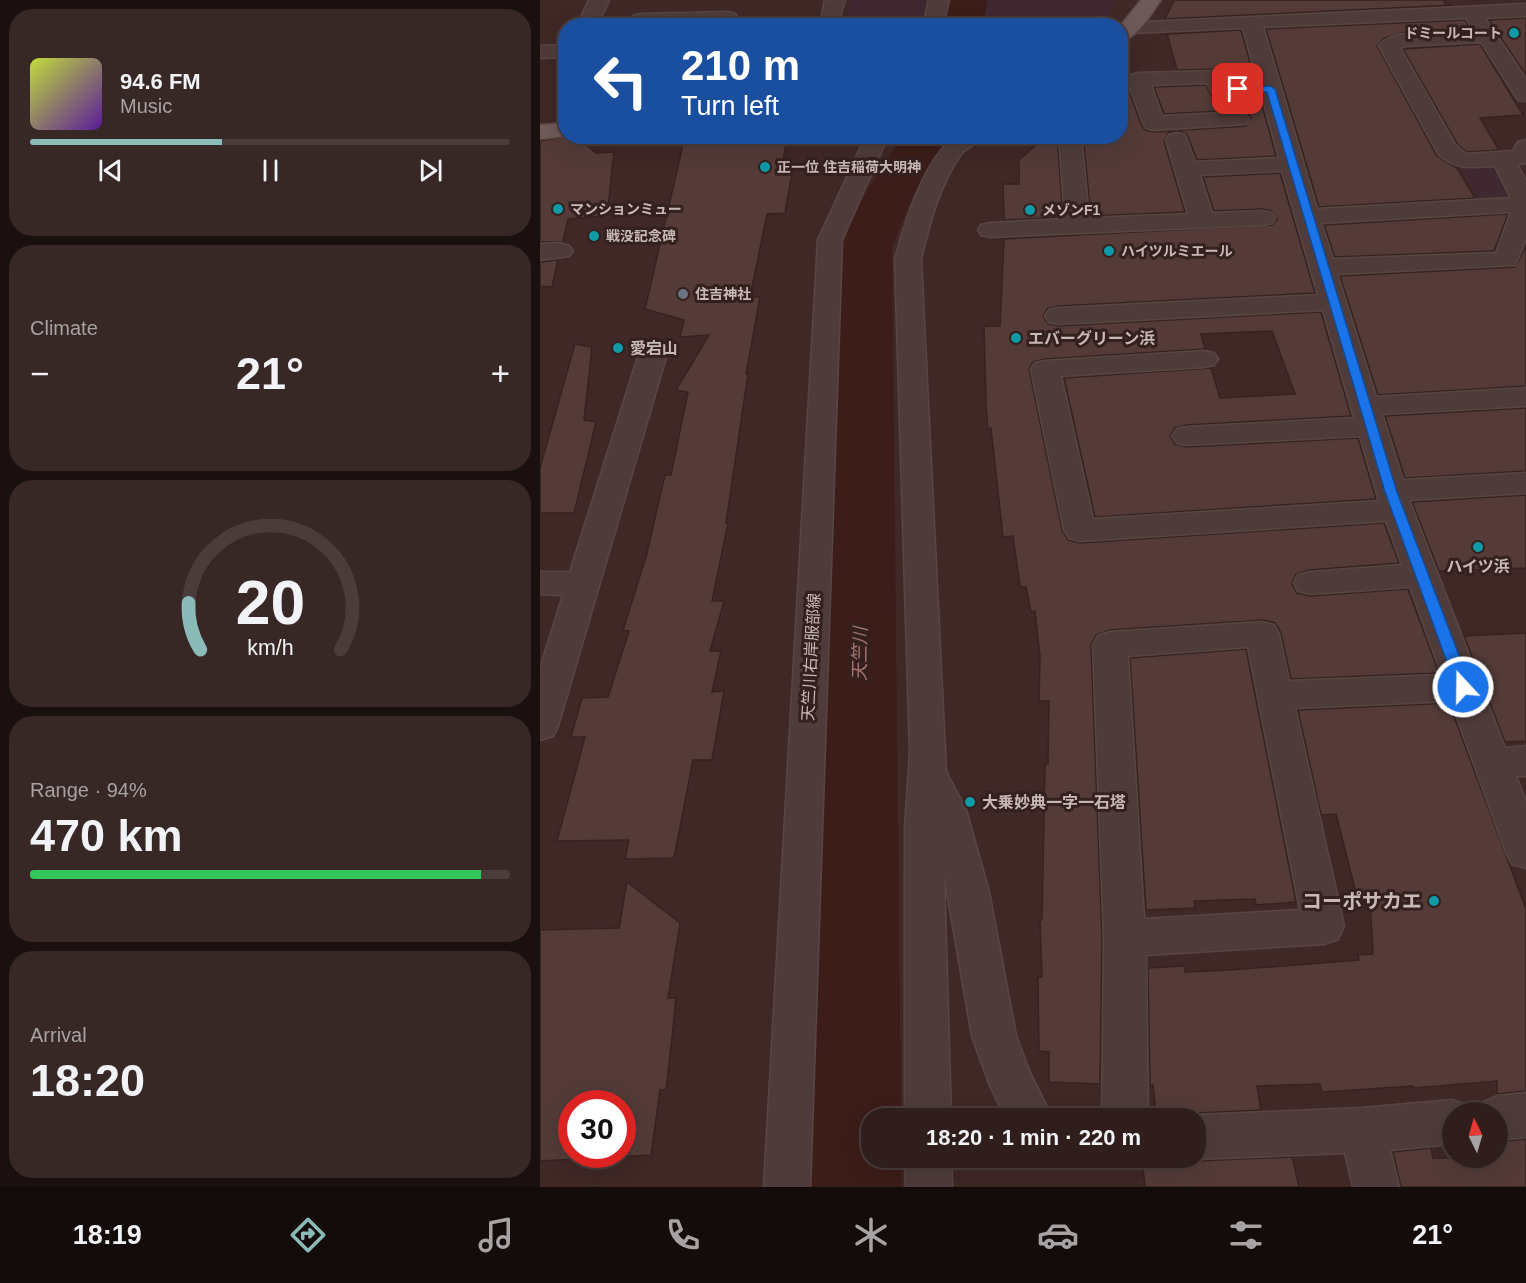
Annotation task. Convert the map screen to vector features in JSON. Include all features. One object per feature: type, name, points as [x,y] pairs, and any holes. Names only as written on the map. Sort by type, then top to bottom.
[{"type":"main road","points":[[1128,29],[1151,0]]},
{"type":"main road","points":[[540,132],[558,131]]},
{"type":"street","points":[[591,18],[599,0]]},
{"type":"street","points":[[935,18],[939,0]]},
{"type":"street","points":[[1128,31],[1526,10]]},
{"type":"street","points":[[1472,13],[1526,95]]},
{"type":"street","points":[[670,18],[729,14]]},
{"type":"street","points":[[1251,24],[1394,501],[1463,687],[1509,762],[1526,852]]},
{"type":"street","points":[[1487,36],[1401,40],[1389,46],[1447,150],[1461,161],[1521,157],[1526,147]]},
{"type":"street","points":[[540,52],[558,51]]},
{"type":"street","points":[[1221,90],[1270,89]]},
{"type":"street","points":[[1177,140],[1202,221]]},
{"type":"street","name":"天竺川右岸服部線","points":[[787,1187],[830,240],[872,144]]},
{"type":"street","points":[[928,1108],[924,828],[928,774],[908,259],[918,218],[953,149],[960,144]]},
{"type":"street","points":[[1071,144],[1078,227]]},
{"type":"street","points":[[1323,267],[1506,260],[1524,216],[1503,159]]},
{"type":"street","points":[[1187,169],[1292,164]]},
{"type":"street","points":[[1307,217],[1524,216]]},
{"type":"street","points":[[990,230],[1263,218]]},
{"type":"street","points":[[1058,316],[1334,302]]},
{"type":"street","points":[[540,726],[652,357]]},
{"type":"street","points":[[1204,359],[1045,369],[1080,530],[1394,501],[1526,483]]},
{"type":"street","points":[[1187,436],[1526,397]]},
{"type":"street","points":[[1310,583],[1421,575]]},
{"type":"street","points":[[540,583],[583,584]]},
{"type":"street","points":[[1125,938],[1324,926],[1262,634],[1110,645],[1125,938],[1125,1108]]},
{"type":"street","points":[[1275,695],[1463,687]]},
{"type":"street","points":[[928,774],[947,810],[969,892],[994,1036],[1011,1083],[1024,1108]]},
{"type":"street","points":[[1508,1117],[1526,1115]]},
{"type":"street","points":[[1206,1137],[1362,1130],[1442,1123]]},
{"type":"street","points":[[1362,1130],[1376,1187]]},
{"type":"street","points":[[928,1168],[929,1187]]},
{"type":"shaded area","points":[[850,0],[928,0],[922,18],[848,18]]},
{"type":"shaded area","points":[[984,0],[1115,0],[1108,18],[980,18]]},
{"type":"shaded area","points":[[1497,164],[1512,200],[1479,202],[1461,166]]},
{"type":"building","points":[[1174,0],[1443,0],[1446,5],[1453,5],[1165,19]]},
{"type":"building","name":"ドミールコート","points":[[1526,18],[1526,75],[1489,20]]},
{"type":"building","points":[[1465,20],[1470,29],[1409,31],[1385,38],[1377,46],[1437,156],[1457,168],[1475,198],[1319,207],[1266,29]]},
{"type":"building","points":[[1241,30],[1255,81],[1230,81],[1224,72],[1216,69],[1177,70],[1167,34]]},
{"type":"building","points":[[1480,44],[1523,115],[1480,118],[1499,150],[1467,152],[1458,145],[1403,49]]},
{"type":"building","points":[[1206,85],[1220,111],[1164,114],[1154,87]]},
{"type":"building","points":[[1128,88],[1141,124],[1145,130],[1153,132],[1246,126],[1251,118],[1239,98],[1260,98],[1276,156],[1197,160],[1187,134],[1178,131],[1168,133],[1164,141],[1185,212],[1091,216],[1084,144],[1128,144]]},
{"type":"building","points":[[558,138],[558,144],[585,144],[596,153],[614,152],[608,207],[603,207],[602,216],[568,219],[563,242],[540,242],[540,141]]},
{"type":"building","points":[[683,144],[786,144],[781,175],[792,173],[785,213],[767,214],[750,297],[760,297],[746,374],[748,374],[726,523],[728,523],[712,601],[724,601],[710,651],[721,651],[712,692],[724,691],[712,760],[693,760],[674,858],[625,859],[629,840],[557,841],[585,737],[571,737],[582,698],[608,697],[629,631],[623,630],[646,557],[665,475],[671,475],[688,392],[676,390],[709,335],[680,337],[684,320],[645,309]]},
{"type":"building","points":[[1038,144],[1058,144],[1063,217],[1004,220],[1003,184],[1019,184],[1019,160]]},
{"type":"building","points":[[1280,173],[1315,293],[1058,306],[1047,309],[1043,317],[1049,324],[1058,326],[1321,312],[1351,416],[1187,425],[1175,428],[1170,436],[1175,444],[1187,447],[1358,438],[1376,499],[1095,517],[1064,378],[1211,368],[1220,398],[1295,394],[1272,331],[1201,334],[1205,349],[1045,359],[1033,362],[1029,369],[1062,530],[1068,540],[1080,543],[1384,523],[1399,563],[1309,570],[1296,574],[1292,584],[1297,593],[1310,596],[1408,589],[1439,673],[1291,679],[1281,633],[1275,623],[1263,620],[1110,630],[1096,635],[1091,645],[1102,938],[1100,1084],[1049,1082],[1049,1052],[1039,1051],[1038,977],[1042,977],[1040,920],[1042,920],[1045,764],[1048,764],[1049,701],[1039,701],[1040,657],[1035,611],[1031,612],[1026,587],[1020,587],[1013,536],[1003,537],[991,428],[988,429],[986,404],[984,326],[1000,326],[1004,239],[1272,225],[1277,219],[1272,211],[1263,209],[1214,211],[1203,177]]},
{"type":"building","points":[[1508,214],[1494,251],[1335,257],[1324,225]]},
{"type":"building","points":[[1526,246],[1526,386],[1378,395],[1340,276],[1515,267]]},
{"type":"building","points":[[558,260],[552,287],[540,286],[540,262]]},
{"type":"building","points":[[575,344],[592,347],[584,420],[596,422],[574,513],[540,513],[540,468]]},
{"type":"building","points":[[1526,408],[1526,471],[1405,478],[1385,416]]},
{"type":"building","points":[[1526,495],[1526,568],[1439,571],[1412,502]]},
{"type":"building","points":[[1526,633],[1526,741],[1505,742],[1464,636]]},
{"type":"building","points":[[1246,649],[1296,902],[1256,905],[1255,899],[1194,901],[1195,908],[1146,910],[1130,658]]},
{"type":"building","points":[[1449,703],[1526,909],[1526,1091],[1497,1094],[1497,1081],[1322,1092],[1320,1084],[1257,1086],[1261,1110],[1206,1113],[1206,1108],[1156,1108],[1153,1085],[1150,1085],[1148,968],[1184,966],[1185,972],[1230,970],[1359,960],[1358,955],[1373,954],[1370,900],[1358,901],[1336,814],[1321,815],[1298,710]]},
{"type":"building","points":[[627,882],[680,923],[668,998],[676,998],[666,1090],[660,1090],[651,1155],[636,1156],[636,1090],[558,1090],[558,1160],[540,1161],[540,930],[619,928]]},
{"type":"building","points":[[1526,1139],[1526,1187],[1401,1187],[1393,1152],[1431,1148],[1433,1158],[1442,1158],[1442,1168],[1508,1168],[1508,1141]]},
{"type":"building","points":[[1292,1157],[1299,1187],[1145,1187],[1143,1168],[1206,1168],[1206,1161]]},
{"type":"waterway","name":"天竺川","points":[[963,18],[968,0]]},
{"type":"waterway","name":"天竺川","points":[[853,1187],[866,247],[888,196],[921,144]]},
{"type":"place","name":"ドミールコート","points":[[1514,33]]},
{"type":"place","name":"正一位 住吉稲荷大明神","points":[[765,167]]},
{"type":"place","name":"マンションミュー","points":[[558,209]]},
{"type":"place","name":"メゾンF1","points":[[1030,210]]},
{"type":"place","name":"戦没記念碑","points":[[594,236]]},
{"type":"place","name":"ハイツルミエール","points":[[1109,251]]},
{"type":"place","name":"住吉神社","points":[[683,294]]},
{"type":"place","name":"エバーグリーン浜","points":[[1016,338]]},
{"type":"place","name":"愛宕山","points":[[618,348]]},
{"type":"place","name":"ハイツ浜","points":[[1478,547]]},
{"type":"place","name":"大乗妙典一字一石塔","points":[[970,802]]},
{"type":"place","name":"コーポサカエ","points":[[1434,901]]},
{"type":"route","points":[[1238,89],[1270,89],[1391,492],[1463,687]]}]
